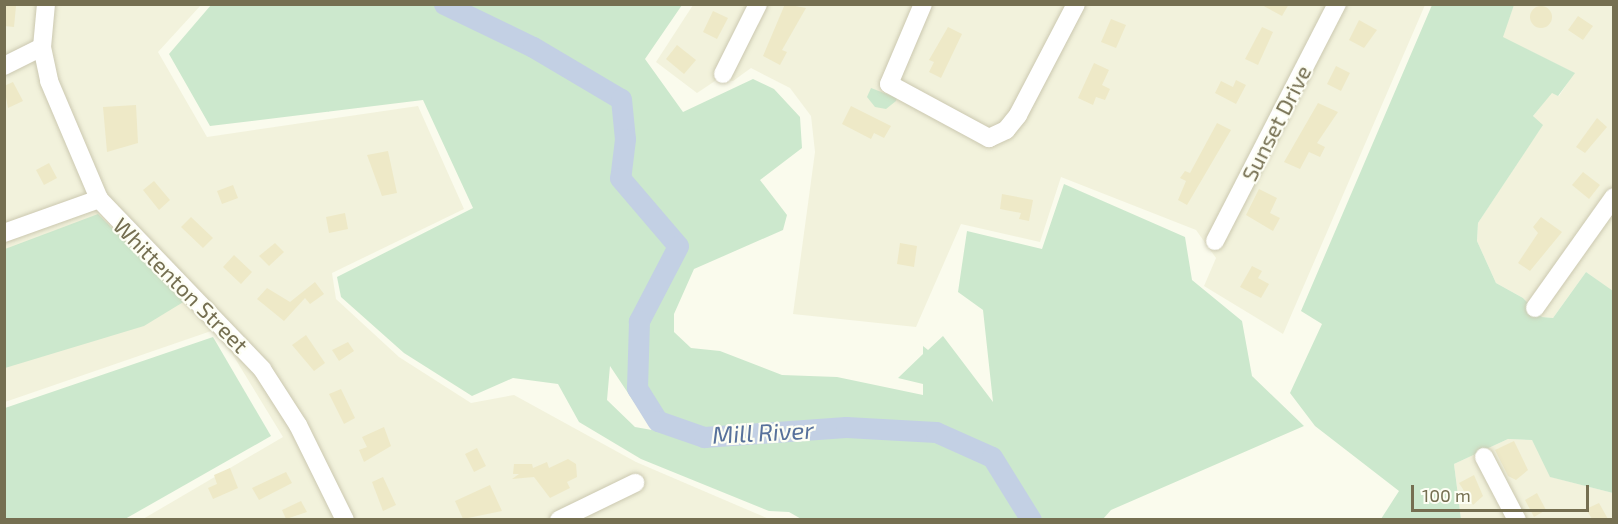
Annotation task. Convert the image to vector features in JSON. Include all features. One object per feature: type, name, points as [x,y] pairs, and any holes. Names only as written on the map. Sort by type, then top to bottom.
[{"type":"street","name":"Whittenton Street","points":[[46,4],[42,47],[56,102],[99,199],[262,369],[298,425],[345,519]]},
{"type":"street","points":[[723,74],[758,4]]},
{"type":"street","points":[[923,4],[890,84],[982,136],[1006,130],[1076,4]]},
{"type":"street","name":"Sunset Drive","points":[[1215,242],[1337,4]]},
{"type":"street","points":[[4,66],[42,47]]},
{"type":"street","points":[[1534,308],[1614,197]]},
{"type":"street","points":[[4,233],[99,199]]},
{"type":"street","points":[[1484,457],[1516,519]]},
{"type":"street","points":[[559,519],[635,483]]},
{"type":"shaded area","points":[[5,5],[201,5],[158,52],[207,137],[418,106],[464,209],[332,273],[336,299],[399,357],[471,403],[514,395],[636,462],[769,519],[143,519],[283,437],[217,329],[5,402]]},
{"type":"shaded area","points":[[211,5],[682,5],[645,59],[683,112],[753,79],[774,89],[800,117],[802,148],[760,180],[787,215],[783,230],[694,269],[674,314],[674,332],[691,348],[720,351],[782,375],[837,377],[923,395],[923,384],[898,378],[923,354],[923,346],[928,350],[943,336],[993,402],[983,310],[958,292],[967,231],[1042,249],[1064,184],[1185,237],[1192,280],[1242,321],[1252,376],[1304,426],[1111,510],[1103,519],[803,520],[789,512],[769,511],[641,459],[579,422],[558,384],[513,378],[472,396],[404,353],[341,297],[337,277],[473,208],[423,100],[210,126],[169,54]],"holes":[[[610,366],[634,402],[680,435],[635,427],[607,400]]]},
{"type":"shaded area","points":[[693,5],[1425,5],[1283,334],[1204,286],[1216,258],[1196,230],[1061,177],[1040,242],[961,224],[916,327],[793,314],[815,152],[811,116],[790,88],[751,68],[733,81],[718,79],[697,93],[656,62]]},
{"type":"shaded area","points":[[1432,5],[1514,5],[1503,37],[1575,73],[1558,96],[1552,93],[1533,116],[1543,125],[1478,223],[1477,241],[1496,283],[1523,298],[1542,317],[1553,318],[1586,272],[1613,291],[1613,493],[1550,477],[1532,440],[1508,439],[1454,464],[1461,519],[1381,519],[1399,491],[1315,426],[1290,393],[1322,324],[1301,311]]},
{"type":"shaded area","points":[[1514,5],[1613,5],[1613,292],[1586,272],[1553,318],[1542,317],[1523,298],[1496,283],[1477,241],[1478,223],[1542,126],[1533,116],[1552,92],[1559,96],[1574,73],[1502,37]]},
{"type":"shaded area","points":[[871,88],[897,98],[896,101],[886,109],[875,107],[867,97]]},
{"type":"shaded area","points":[[98,214],[185,301],[144,326],[5,368],[5,249]]},
{"type":"shaded area","points":[[213,337],[271,436],[125,519],[5,519],[5,408]]},
{"type":"shaded area","points":[[1508,439],[1532,440],[1551,477],[1613,493],[1613,519],[1461,519],[1454,464]]},
{"type":"building","points":[[4,4],[16,6],[14,27],[4,26]]},
{"type":"building","points":[[785,4],[806,8],[782,50],[787,52],[780,65],[763,56]]},
{"type":"building","points":[[1260,4],[1289,4],[1282,16]]},
{"type":"building","points":[[1541,6],[1551,13],[1552,17],[1545,27],[1541,28],[1531,21],[1530,17],[1537,7]]},
{"type":"building","points":[[713,11],[728,18],[717,39],[703,32]]},
{"type":"building","points":[[1578,16],[1593,26],[1583,40],[1568,30]]},
{"type":"building","points":[[1111,19],[1126,25],[1116,48],[1101,42]]},
{"type":"building","points":[[1359,20],[1377,30],[1364,48],[1349,40]]},
{"type":"building","points":[[948,27],[962,34],[941,78],[929,72],[934,62],[929,60]]},
{"type":"building","points":[[1262,27],[1273,32],[1258,65],[1245,59]]},
{"type":"building","points":[[677,45],[696,60],[684,74],[666,59]]},
{"type":"building","points":[[1094,63],[1109,70],[1102,85],[1110,89],[1105,100],[1096,97],[1093,105],[1078,98]]},
{"type":"building","points":[[1336,66],[1350,73],[1341,91],[1327,84]]},
{"type":"building","points":[[1236,80],[1246,85],[1236,104],[1215,93],[1221,81],[1233,87]]},
{"type":"building","points":[[13,82],[23,101],[8,108],[4,86]]},
{"type":"building","points":[[1318,103],[1338,112],[1317,143],[1325,147],[1320,157],[1309,152],[1300,169],[1284,162]]},
{"type":"building","points":[[136,105],[138,143],[107,152],[103,107]]},
{"type":"building","points":[[851,106],[891,126],[884,138],[874,133],[871,139],[842,124]]},
{"type":"building","points":[[1597,118],[1607,127],[1585,153],[1576,147]]},
{"type":"building","points":[[1217,123],[1231,130],[1187,205],[1178,200],[1186,181],[1180,178],[1185,171],[1190,173]]},
{"type":"building","points":[[388,151],[397,193],[382,196],[367,155]]},
{"type":"building","points":[[49,163],[57,178],[44,185],[36,170]]},
{"type":"building","points":[[1583,172],[1600,185],[1589,199],[1572,185]]},
{"type":"building","points":[[154,181],[170,200],[159,210],[143,190]]},
{"type":"building","points":[[233,185],[238,198],[222,204],[217,191]]},
{"type":"building","points":[[1259,189],[1277,198],[1270,213],[1280,218],[1273,231],[1246,215]]},
{"type":"building","points":[[1002,194],[1033,200],[1029,221],[1019,219],[1021,213],[1000,209]]},
{"type":"building","points":[[345,213],[348,229],[329,233],[326,217]]},
{"type":"building","points":[[191,217],[213,238],[203,248],[181,227]]},
{"type":"building","points":[[1541,217],[1562,232],[1530,271],[1518,263],[1538,233],[1533,227]]},
{"type":"building","points":[[275,243],[284,252],[269,266],[259,256]]},
{"type":"building","points":[[900,243],[917,246],[914,267],[897,264]]},
{"type":"building","points":[[234,255],[252,272],[241,284],[223,267]]},
{"type":"building","points":[[1252,266],[1262,271],[1258,278],[1269,284],[1261,298],[1240,287]]},
{"type":"building","points":[[315,282],[324,294],[310,304],[305,298],[284,321],[257,299],[267,288],[290,302]]},
{"type":"building","points":[[306,335],[325,363],[314,371],[292,345]]},
{"type":"building","points":[[348,342],[354,351],[339,361],[332,350]]},
{"type":"building","points":[[341,389],[355,418],[344,424],[329,394]]},
{"type":"building","points":[[384,427],[391,446],[364,462],[359,450],[367,447],[362,437]]},
{"type":"building","points":[[1514,441],[1528,470],[1516,480],[1508,476],[1495,450]]},
{"type":"building","points":[[477,448],[486,466],[474,472],[465,454]]},
{"type":"building","points":[[568,459],[576,464],[577,477],[567,482],[570,488],[550,498],[534,477],[512,479],[519,474],[513,474],[514,464],[532,464],[533,468],[547,462],[549,468]]},
{"type":"building","points":[[230,468],[238,488],[213,499],[208,488],[217,484],[214,475]]},
{"type":"building","points":[[286,472],[292,483],[259,500],[252,488]]},
{"type":"building","points":[[1474,475],[1483,496],[1473,505],[1459,483]]},
{"type":"building","points":[[383,477],[396,505],[383,511],[372,482]]},
{"type":"building","points":[[490,485],[502,511],[463,519],[455,501]]},
{"type":"building","points":[[1537,493],[1546,510],[1534,517],[1525,500]]},
{"type":"building","points":[[301,501],[307,512],[286,519],[282,510]]},
{"type":"building","points":[[1599,503],[1608,519],[1592,519],[1586,509]]},
{"type":"waterway","name":"Mill River","points":[[444,4],[533,47],[621,99],[625,139],[620,178],[678,246],[639,321],[637,388],[658,421],[704,437],[846,427],[936,432],[992,457],[1031,520]]}]
